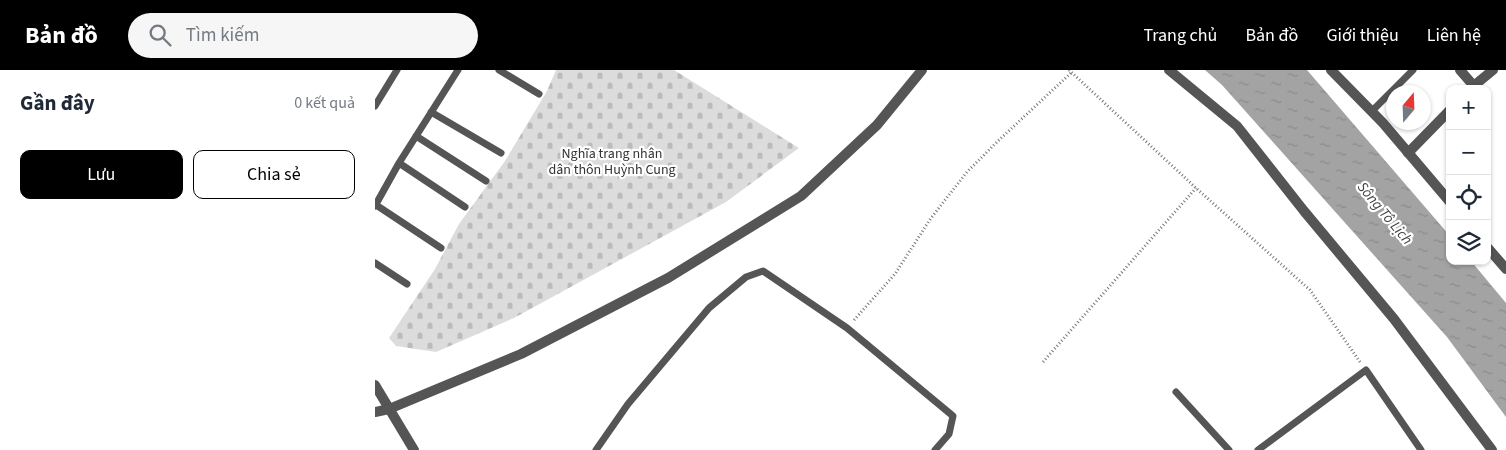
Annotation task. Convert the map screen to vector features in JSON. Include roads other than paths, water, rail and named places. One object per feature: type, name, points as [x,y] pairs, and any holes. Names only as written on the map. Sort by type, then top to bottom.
[{"type":"street","points":[[375,412],[389,409],[521,354],[668,278],[801,196],[877,125],[922,70]]},
{"type":"street","points":[[1169,70],[1237,126],[1393,319],[1492,450]]},
{"type":"street","points":[[1331,70],[1371,112],[1446,197]]},
{"type":"street","points":[[1460,70],[1470,85]]},
{"type":"street","points":[[1474,85],[1493,70]]},
{"type":"street","points":[[1408,153],[1446,114]]},
{"type":"street","points":[[1491,252],[1506,269]]},
{"type":"street","points":[[375,385],[413,450]]},
{"type":"lane","points":[[375,106],[397,70]]},
{"type":"lane","points":[[441,248],[376,205],[399,163],[458,70]]},
{"type":"lane","points":[[499,70],[539,94]]},
{"type":"lane","points":[[1371,112],[1413,70]]},
{"type":"lane","points":[[431,112],[501,153]]},
{"type":"lane","points":[[416,136],[486,181]]},
{"type":"lane","points":[[399,163],[465,207]]},
{"type":"lane","points":[[375,263],[407,284]]},
{"type":"lane","points":[[596,450],[628,404],[709,308],[746,277],[763,271],[847,328],[953,416],[949,434],[935,450]]},
{"type":"lane","points":[[1258,450],[1365,370],[1421,450]]},
{"type":"lane","points":[[1176,392],[1229,450]]},
{"type":"water","name":"Sông Tô Lịch","points":[[1205,70],[1307,70],[1446,231],[1446,265],[1474,265],[1506,303],[1506,417],[1447,337],[1222,85]]},
{"type":"park label","name":"Nghĩa trang nhân dân thôn Huỳnh Cung","points":[[612,162]]}]
